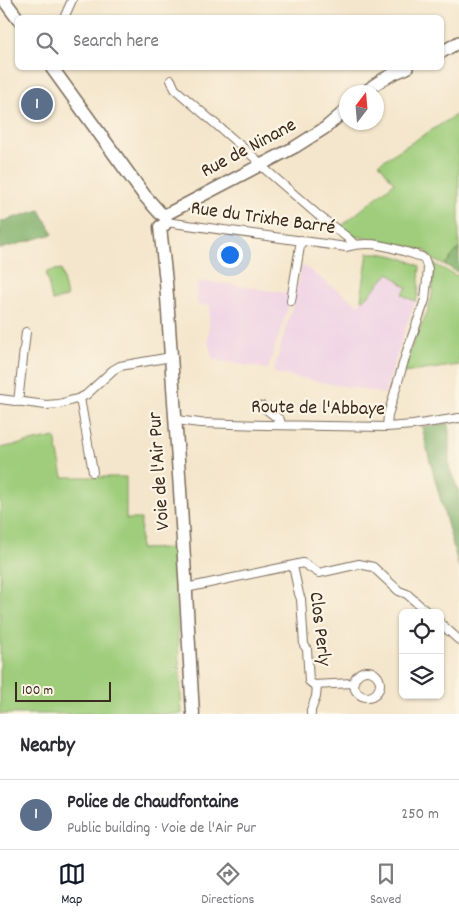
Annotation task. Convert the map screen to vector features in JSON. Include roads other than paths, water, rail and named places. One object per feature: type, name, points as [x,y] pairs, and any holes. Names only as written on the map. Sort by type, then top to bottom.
[{"type":"main road","points":[[4,0],[15,15]]},
{"type":"main road","points":[[53,70],[161,218]]},
{"type":"main road","name":"Voie de l'Air Pur","points":[[161,218],[172,357],[193,714]]},
{"type":"street","points":[[65,15],[72,0]]},
{"type":"street","points":[[444,51],[459,42]]},
{"type":"street","points":[[373,85],[389,75],[402,70]]},
{"type":"street","points":[[171,80],[175,89],[256,159],[261,166],[354,244]]},
{"type":"street","name":"Rue de Ninane","points":[[161,218],[307,140],[339,116]]},
{"type":"street","name":"Rue du Trixhe Barré","points":[[161,218],[346,247],[360,243],[390,247],[422,257],[427,265],[425,300],[404,361],[386,427]]},
{"type":"street","points":[[291,301],[302,240]]},
{"type":"street","points":[[18,402],[26,332]]},
{"type":"street","points":[[0,399],[54,405],[86,395],[120,366],[172,357]]},
{"type":"street","points":[[80,398],[93,472]]},
{"type":"street","points":[[262,406],[280,420],[281,425]]},
{"type":"street","name":"Route de l'Abbaye","points":[[176,420],[200,423],[386,427],[459,418]]},
{"type":"street","name":"Clos Perly","points":[[186,588],[303,564],[318,572],[360,564],[372,567],[399,591],[407,594],[424,609]]},
{"type":"street","name":"Clos Perly","points":[[293,566],[301,599],[309,681],[314,686],[353,683]]},
{"type":"street","points":[[444,627],[459,640]]},
{"type":"street","points":[[311,714],[317,686]]},
{"type":"place","name":"Police de Chaudfontaine","points":[[37,104]]}]
